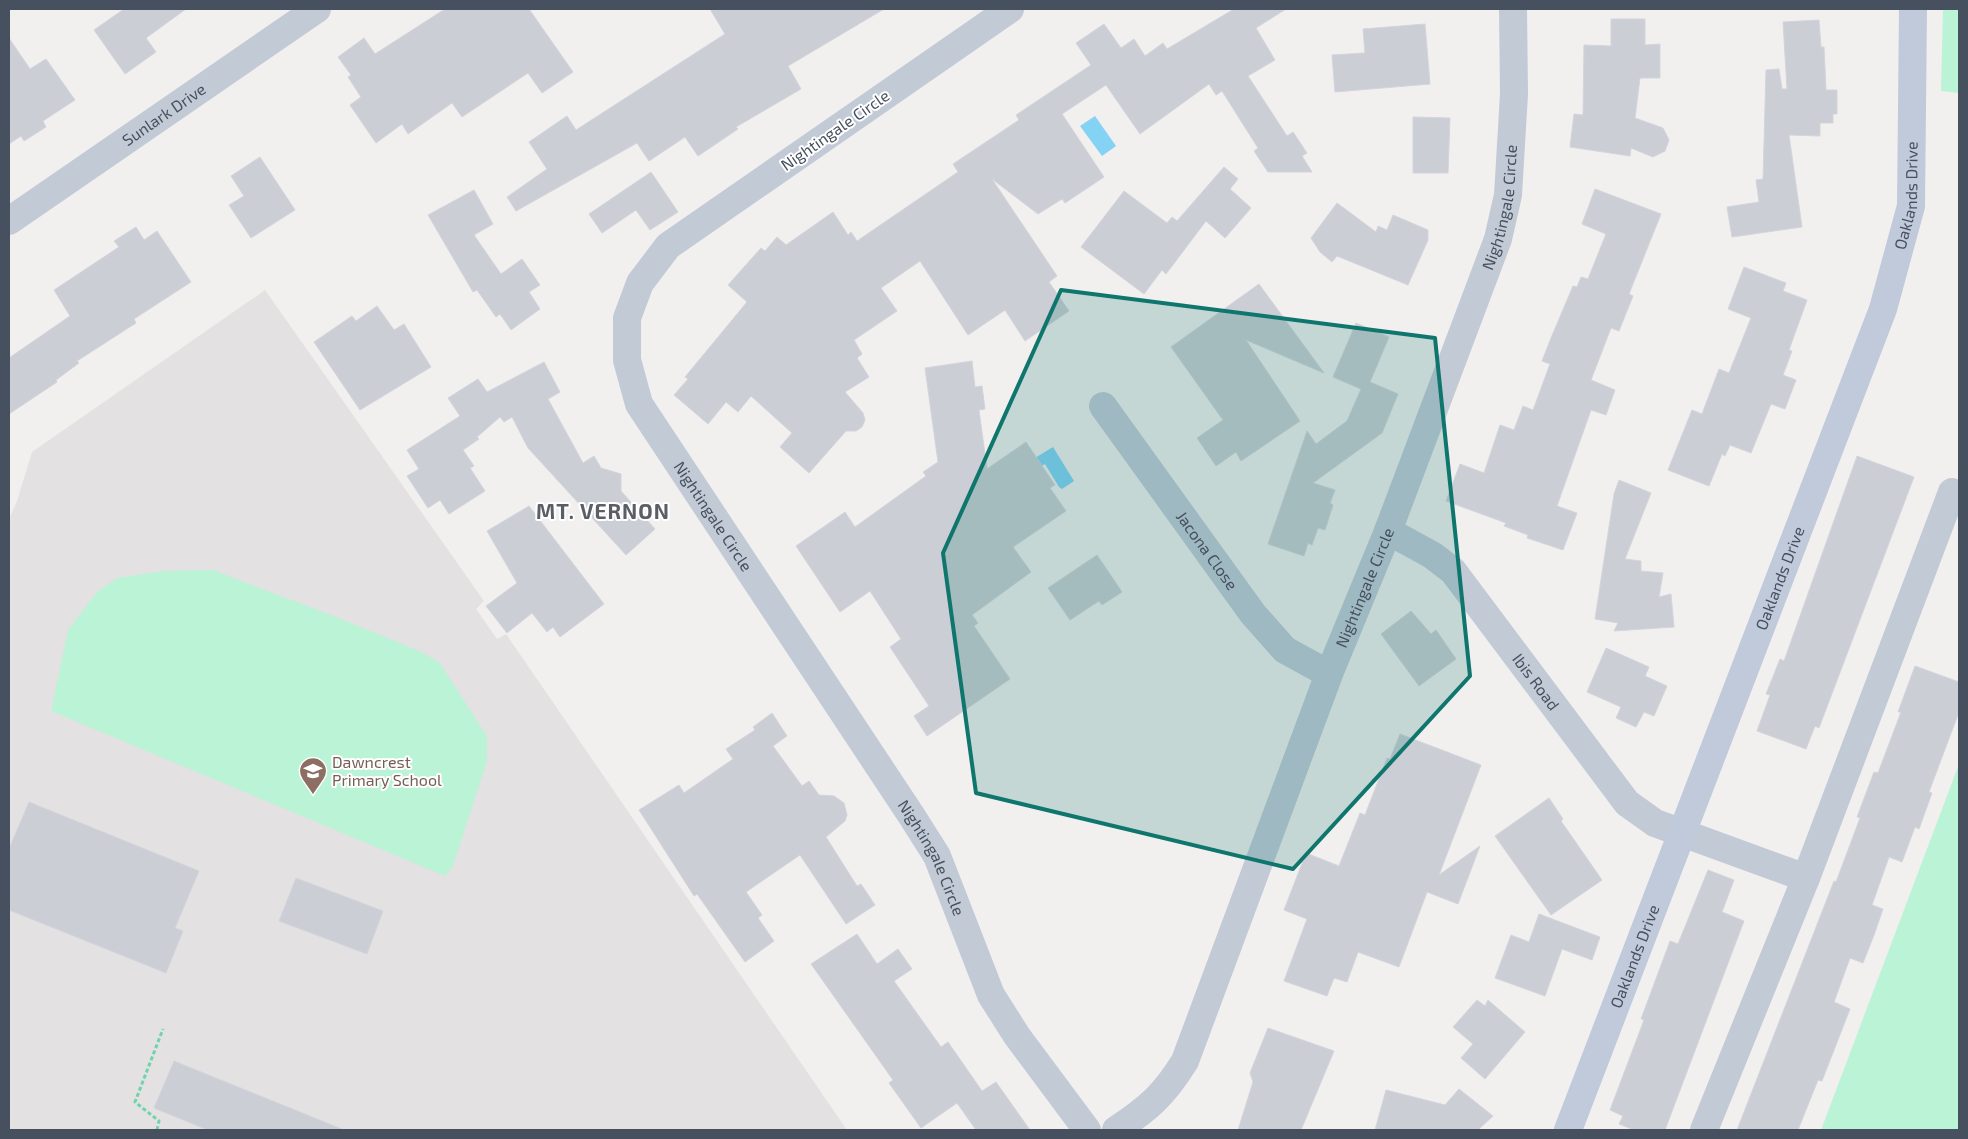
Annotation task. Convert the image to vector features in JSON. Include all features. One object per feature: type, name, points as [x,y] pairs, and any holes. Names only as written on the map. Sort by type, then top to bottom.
[{"type":"street","name":"Sunlark Drive","points":[[9,221],[317,9]]},
{"type":"street","name":"Nightingale Circle","points":[[1010,9],[668,246],[640,283],[626,318],[627,360],[639,404],[681,471],[827,685],[937,856],[991,995],[1017,1036],[1087,1130]]},
{"type":"street","name":"Nightingale Circle","points":[[1116,1130],[1148,1108],[1168,1087],[1185,1061],[1329,674],[1388,531],[1498,240],[1508,196],[1514,94],[1513,9]]},
{"type":"street","name":"Oaklands Drive","points":[[1568,1130],[1883,309],[1911,206],[1912,9]]},
{"type":"street","name":"Jacona Close","points":[[1103,406],[1254,614],[1285,650],[1329,674]]},
{"type":"street","points":[[1704,1130],[1806,878],[1952,492]]},
{"type":"street","name":"Ibis Road","points":[[1388,531],[1432,555],[1452,570],[1628,803],[1655,823],[1682,831],[1806,878]]},
{"type":"path","points":[[157,1130],[159,1121],[135,1102],[163,1029]]},
{"type":"highlighted area","points":[[1061,290],[1435,338],[1470,676],[1293,869],[976,793],[943,553]]},
{"type":"shaded area","name":"Dawncrest Primary School","points":[[265,290],[484,601],[476,609],[497,639],[506,634],[847,1130],[9,1130],[9,519],[17,501],[32,452]]},
{"type":"green space","points":[[1943,9],[1959,9],[1959,93],[1941,91]]},
{"type":"green space","points":[[213,570],[336,617],[419,651],[439,662],[487,736],[487,761],[453,866],[445,876],[51,711],[68,630],[97,592],[117,578],[163,571]]},
{"type":"green space","points":[[1959,764],[1959,1130],[1821,1130]]},
{"type":"water","points":[[1095,116],[1116,146],[1102,156],[1080,126]]},
{"type":"water","points":[[1053,447],[1074,481],[1062,489],[1045,464],[1040,467],[1035,458]]},
{"type":"building","points":[[124,9],[186,9],[146,38],[156,52],[125,74],[94,30]]},
{"type":"building","points":[[445,9],[529,9],[573,72],[542,93],[528,73],[462,117],[452,103],[408,134],[402,124],[376,143],[350,105],[361,97],[348,77],[351,75],[338,57],[364,38],[375,54]]},
{"type":"building","points":[[710,9],[884,9],[788,66],[801,89],[736,127],[738,129],[698,156],[685,137],[649,161],[637,143],[516,211],[507,197],[547,169],[529,142],[567,116],[576,130],[725,34]]},
{"type":"building","points":[[1234,9],[1286,9],[1256,28],[1275,60],[1248,76],[1287,136],[1293,132],[1307,153],[1302,156],[1312,172],[1268,172],[1254,151],[1258,148],[1222,91],[1216,95],[1209,84],[1140,134],[1106,85],[1062,114],[1104,177],[1065,203],[1062,199],[1038,214],[992,179],[1057,276],[1049,282],[1069,311],[1025,341],[1005,310],[968,335],[920,261],[881,288],[897,311],[854,340],[862,354],[857,358],[869,377],[845,392],[863,413],[865,420],[862,427],[856,431],[846,431],[809,473],[780,447],[792,433],[751,396],[738,412],[726,402],[708,424],[674,395],[688,379],[685,377],[747,302],[728,285],[761,248],[765,251],[777,237],[786,245],[833,212],[848,235],[851,232],[857,241],[958,172],[953,164],[1019,120],[1016,115],[1091,65],[1076,43],[1104,24],[1121,48],[1134,39],[1145,56],[1163,43],[1167,49]]},
{"type":"building","points":[[1611,19],[1645,19],[1645,45],[1660,44],[1660,78],[1640,78],[1635,118],[1663,128],[1669,140],[1665,151],[1653,157],[1631,148],[1630,156],[1570,147],[1574,114],[1583,115],[1584,45],[1611,46]]},
{"type":"building","points":[[1819,20],[1821,47],[1824,47],[1826,90],[1837,90],[1837,114],[1833,114],[1833,123],[1820,123],[1820,136],[1789,135],[1802,227],[1732,237],[1727,207],[1759,202],[1756,180],[1763,179],[1766,70],[1779,69],[1782,89],[1787,89],[1783,22]]},
{"type":"building","points":[[1425,24],[1430,84],[1335,92],[1332,55],[1365,53],[1363,29]]},
{"type":"building","points":[[9,38],[30,69],[46,59],[75,100],[43,121],[46,127],[24,141],[21,136],[9,144]]},
{"type":"building","points":[[1413,117],[1450,118],[1448,173],[1413,173]]},
{"type":"building","points":[[260,157],[295,210],[251,238],[229,205],[244,196],[231,176]]},
{"type":"building","points":[[1224,167],[1238,179],[1230,189],[1251,208],[1225,238],[1206,221],[1166,274],[1162,270],[1144,294],[1081,247],[1124,191],[1167,223],[1172,217],[1177,221]]},
{"type":"building","points":[[651,172],[678,212],[650,230],[636,210],[602,233],[589,214]]},
{"type":"building","points":[[1595,189],[1661,214],[1629,294],[1633,296],[1619,331],[1611,328],[1591,380],[1615,390],[1606,415],[1591,410],[1557,506],[1577,513],[1563,550],[1527,538],[1528,535],[1504,526],[1506,523],[1446,501],[1460,464],[1484,473],[1500,425],[1514,430],[1523,406],[1533,410],[1550,364],[1542,361],[1551,338],[1573,286],[1577,287],[1581,277],[1588,279],[1606,234],[1582,224]]},
{"type":"building","points":[[474,190],[493,224],[474,235],[501,274],[522,259],[540,285],[529,292],[540,309],[511,330],[500,314],[496,317],[477,290],[473,292],[428,215]]},
{"type":"building","points":[[1337,203],[1376,232],[1378,226],[1387,230],[1393,215],[1428,230],[1428,240],[1408,285],[1337,256],[1332,262],[1320,252],[1311,238]]},
{"type":"building","points":[[136,227],[144,240],[157,231],[191,282],[134,319],[136,323],[77,361],[79,363],[56,380],[57,382],[9,414],[9,358],[70,316],[54,290],[119,247],[114,241]]},
{"type":"building","points":[[1744,267],[1786,283],[1783,291],[1807,300],[1789,350],[1792,351],[1783,375],[1796,380],[1785,409],[1771,404],[1751,453],[1730,445],[1725,456],[1722,454],[1709,486],[1668,470],[1692,410],[1702,414],[1719,369],[1729,373],[1751,318],[1728,309]]},
{"type":"building","points":[[1259,284],[1324,373],[1246,340],[1300,421],[1241,461],[1236,452],[1216,466],[1197,438],[1223,420],[1171,347]]},
{"type":"building","points":[[377,306],[394,330],[404,324],[431,367],[360,410],[314,342],[352,316],[356,321]]},
{"type":"building","points":[[1356,323],[1389,337],[1370,382],[1398,394],[1382,433],[1313,483],[1335,490],[1330,503],[1333,505],[1325,530],[1318,528],[1312,545],[1308,543],[1304,556],[1268,544],[1307,431],[1316,444],[1347,421],[1361,389],[1333,377]]},
{"type":"building","points":[[972,361],[975,387],[982,386],[985,409],[979,410],[987,469],[1026,442],[1055,485],[1050,488],[1066,511],[1013,547],[1031,572],[972,615],[978,623],[974,626],[1010,679],[927,736],[914,716],[929,706],[890,647],[901,639],[870,591],[840,612],[796,546],[845,512],[855,527],[926,476],[923,472],[938,462],[925,368]]},
{"type":"building","points":[[544,362],[560,392],[548,399],[583,463],[594,456],[601,468],[621,474],[621,491],[655,529],[626,555],[528,448],[512,417],[504,422],[500,417],[477,437],[479,439],[463,450],[474,466],[470,468],[485,491],[449,514],[440,500],[428,508],[407,476],[419,469],[407,450],[460,416],[448,398],[478,379],[487,392]]},
{"type":"building","points":[[1857,456],[1914,477],[1819,728],[1815,726],[1806,749],[1757,731],[1770,695],[1766,694],[1780,659],[1784,661]]},
{"type":"building","points":[[1619,480],[1651,493],[1625,559],[1641,561],[1641,571],[1663,573],[1659,597],[1671,594],[1674,627],[1614,631],[1618,623],[1595,619],[1614,494]]},
{"type":"building","points":[[529,506],[604,604],[560,637],[553,627],[547,632],[532,613],[507,633],[486,606],[517,583],[487,531]]},
{"type":"building","points":[[1097,555],[1122,592],[1102,605],[1099,601],[1070,620],[1048,588]]},
{"type":"building","points":[[1411,611],[1431,634],[1436,630],[1456,659],[1419,686],[1381,634]]},
{"type":"building","points":[[1606,648],[1649,667],[1645,676],[1667,686],[1654,716],[1644,712],[1636,727],[1616,718],[1621,707],[1587,692]]},
{"type":"building","points":[[1915,666],[1959,682],[1959,712],[1929,792],[1932,793],[1919,829],[1915,827],[1902,862],[1889,857],[1872,905],[1883,909],[1863,963],[1850,958],[1834,1002],[1850,1009],[1822,1081],[1818,1080],[1798,1130],[1737,1130],[1834,881],[1836,882],[1860,818],[1857,817],[1874,772],[1878,773],[1901,712],[1898,712]]},
{"type":"building","points":[[772,713],[787,736],[773,746],[802,786],[809,781],[819,795],[834,796],[844,803],[847,815],[845,821],[826,837],[857,886],[861,884],[875,905],[846,924],[800,855],[746,892],[762,915],[758,918],[774,941],[745,962],[697,894],[694,896],[639,810],[679,785],[684,793],[733,759],[726,749],[755,730],[753,727]]},
{"type":"building","points":[[1400,734],[1481,765],[1439,875],[1480,846],[1458,904],[1427,892],[1399,967],[1358,952],[1347,982],[1334,978],[1327,996],[1284,981],[1307,919],[1284,910],[1306,853],[1339,866],[1360,813],[1365,815],[1387,758],[1390,759]]},
{"type":"building","points":[[1549,798],[1563,819],[1561,821],[1602,880],[1551,915],[1495,836]]},
{"type":"building","points":[[29,802],[199,871],[175,928],[183,931],[166,973],[9,910],[9,849]]},
{"type":"building","points":[[1708,870],[1734,880],[1722,912],[1744,921],[1665,1130],[1634,1130],[1619,1124],[1623,1116],[1610,1110],[1644,1020],[1641,1019],[1670,941],[1678,944]]},
{"type":"building","points":[[296,878],[383,911],[367,954],[279,921]]},
{"type":"building","points":[[1539,914],[1600,937],[1592,960],[1562,949],[1545,996],[1495,978],[1511,935],[1529,942]]},
{"type":"building","points":[[857,934],[877,964],[898,949],[912,969],[894,981],[941,1047],[948,1042],[982,1091],[996,1082],[1030,1130],[976,1130],[957,1103],[921,1128],[889,1083],[893,1080],[811,964]]},
{"type":"building","points":[[1477,1000],[1485,1006],[1488,1000],[1525,1032],[1485,1079],[1461,1058],[1473,1044],[1453,1027]]},
{"type":"building","points":[[1268,1028],[1334,1051],[1301,1130],[1238,1130],[1253,1082],[1250,1073]]},
{"type":"building","points":[[174,1061],[342,1130],[208,1130],[154,1108]]},
{"type":"building","points":[[1459,1089],[1493,1116],[1478,1130],[1375,1130],[1386,1090],[1445,1105]]},
{"type":"place","name":"Dawncrest Primary School","points":[[313,795]]},
{"type":"district","name":"MT. VERNON","points":[[603,512]]}]
